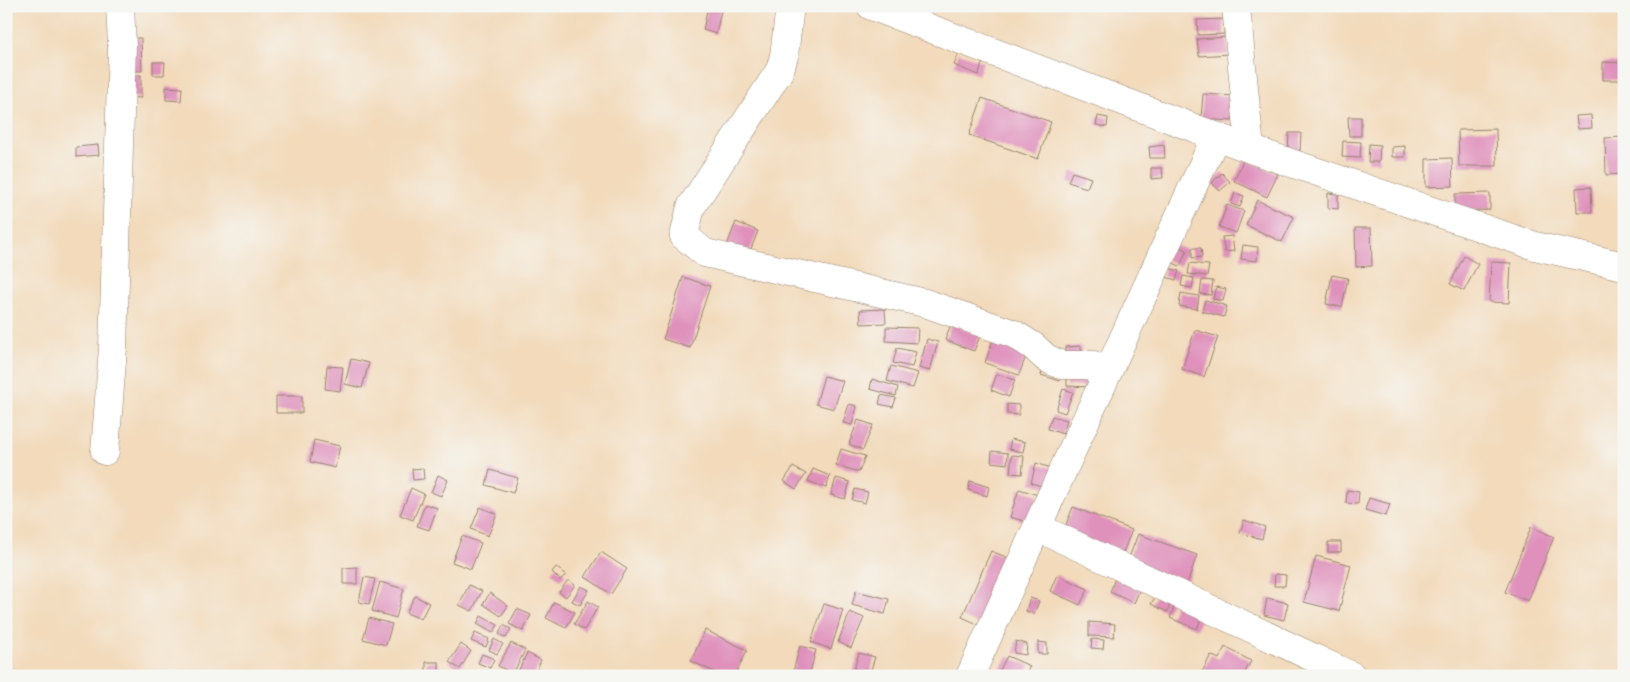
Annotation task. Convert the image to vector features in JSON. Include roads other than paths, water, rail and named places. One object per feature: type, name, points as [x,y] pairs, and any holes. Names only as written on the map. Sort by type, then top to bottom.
[{"type":"street","points":[[105,451],[113,348],[122,46],[120,6]]},
{"type":"street","points":[[790,6],[784,56],[780,70],[691,207],[684,236],[705,253],[925,303],[1014,334],[1033,346],[1046,358],[1061,365],[1093,365],[1104,380]]},
{"type":"street","points":[[871,6],[1250,149],[1535,246],[1624,266]]},
{"type":"street","points":[[1236,6],[1250,149]]},
{"type":"street","points":[[970,676],[1216,136]]},
{"type":"street","points":[[1037,527],[1352,676]]}]
